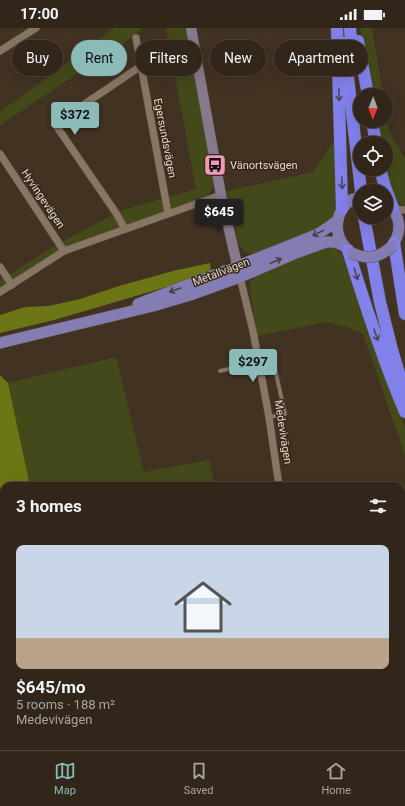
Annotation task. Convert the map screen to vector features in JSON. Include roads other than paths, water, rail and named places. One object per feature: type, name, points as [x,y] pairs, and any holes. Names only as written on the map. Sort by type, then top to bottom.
[{"type":"highway","points":[[337,28],[342,212]]},
{"type":"highway","points":[[343,28],[360,184]]},
{"type":"highway","points":[[350,28],[359,136]]},
{"type":"highway","points":[[356,28],[367,88]]},
{"type":"highway","points":[[365,224],[380,302],[405,393]]},
{"type":"highway","points":[[371,224],[396,350],[405,380]]},
{"type":"highway","points":[[395,241],[405,314]]},
{"type":"highway","points":[[348,250],[394,386],[405,412]]},
{"type":"main road","name":"Metallvägen","points":[[0,343],[190,296],[318,234],[330,226],[353,200]]},
{"type":"main road","points":[[393,210],[398,221],[399,228],[395,241]]},
{"type":"main road","points":[[342,212],[337,226],[338,233],[340,240],[348,250]]},
{"type":"main road","name":"Metallvägen","points":[[239,271],[326,242],[334,242],[360,256],[369,257],[378,256],[385,252],[395,241]]},
{"type":"street","points":[[0,51],[36,28]]},
{"type":"street","name":"Medevivägen","points":[[191,28],[221,195],[259,362],[278,482]]},
{"type":"street","points":[[125,229],[116,213],[55,124],[135,70]]},
{"type":"street","name":"Egersundsvägen","points":[[143,76],[168,213]]},
{"type":"street","name":"Hyvingevägen","points":[[1,158],[64,251]]},
{"type":"street","points":[[0,292],[64,251],[221,195]]},
{"type":"street","points":[[393,207],[405,210]]},
{"type":"street","points":[[395,241],[405,224]]},
{"type":"street","points":[[0,267],[12,285]]},
{"type":"lane","points":[[269,417],[285,414],[271,351]]},
{"type":"lane","points":[[220,371],[259,362]]},
{"type":"place","name":"Vänortsvägen","points":[[215,165]]}]
